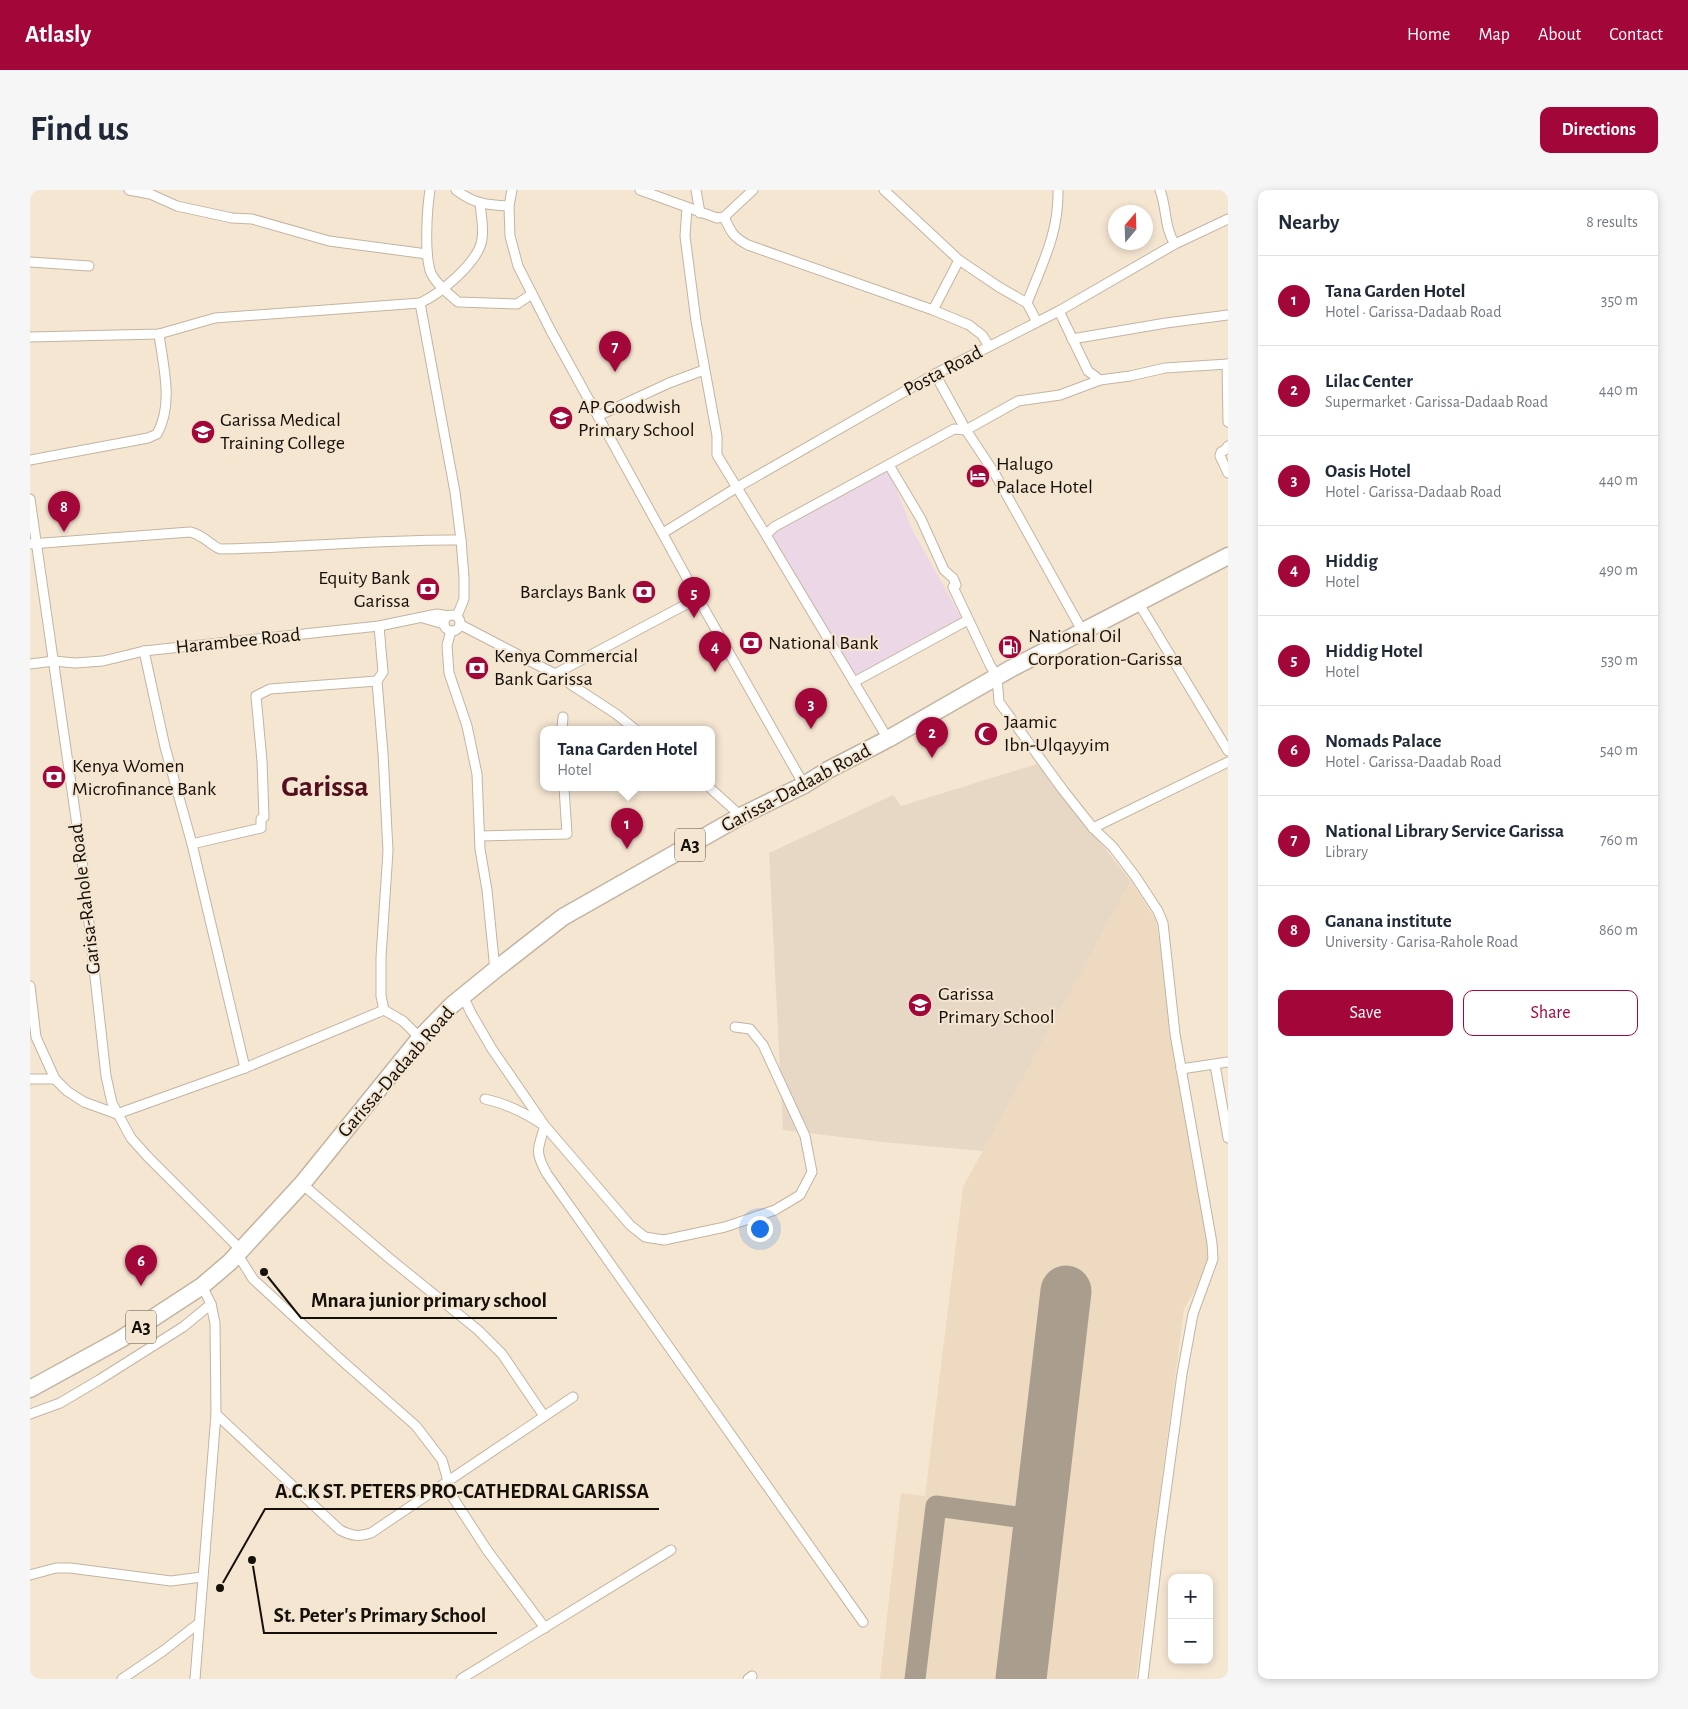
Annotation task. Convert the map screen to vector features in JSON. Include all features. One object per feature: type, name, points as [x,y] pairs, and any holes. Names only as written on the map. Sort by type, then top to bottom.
[{"type":"highway","name":"Garissa-Dadaab Road","points":[[240,1253],[302,1184],[420,1038],[463,996],[563,917],[740,816],[804,785],[1045,650],[1228,556]]},
{"type":"highway","name":"A3","points":[[30,1389],[121,1339],[202,1286],[240,1253]]},
{"type":"street","points":[[129,190],[150,194],[177,206],[232,218],[252,219],[329,241],[427,254]]},
{"type":"street","points":[[430,190],[427,254],[431,273],[443,288],[458,302],[518,304],[532,294]]},
{"type":"street","points":[[456,190],[467,199],[480,204],[509,206]]},
{"type":"street","points":[[512,190],[509,206],[510,236],[518,266],[698,598],[804,785]]},
{"type":"street","points":[[640,190],[717,218],[724,217],[753,190]]},
{"type":"street","points":[[696,190],[700,213]]},
{"type":"street","points":[[884,190],[959,260],[999,287],[1027,302],[1036,322]]},
{"type":"street","points":[[1027,302],[1052,239],[1059,208],[1058,190]]},
{"type":"street","points":[[1160,190],[1164,200],[1169,236],[1175,244]]},
{"type":"street","points":[[30,337],[159,334],[215,318],[420,303],[431,298],[467,266],[480,247],[482,238],[480,204]]},
{"type":"street","points":[[687,208],[685,236],[696,321],[716,436],[717,455],[888,739]]},
{"type":"street","points":[[724,217],[730,232],[736,239],[748,245],[933,310],[976,329],[989,346]]},
{"type":"street","name":"Posta Road","points":[[663,533],[736,488],[935,374],[1059,311],[1175,244],[1228,219]]},
{"type":"street","points":[[933,310],[959,260]]},
{"type":"street","points":[[30,262],[90,266]]},
{"type":"street","points":[[420,303],[455,492],[461,540],[464,599],[452,623],[447,645],[449,673],[467,726],[477,774],[480,849],[487,890],[494,970]]},
{"type":"street","points":[[1059,311],[1088,371],[1100,380]]},
{"type":"street","points":[[1072,339],[1166,323],[1228,315]]},
{"type":"street","points":[[30,460],[148,438],[157,434],[164,418],[167,390],[159,334]]},
{"type":"street","points":[[766,535],[774,527],[954,429],[966,430],[1018,401],[1060,395],[1100,380],[1130,376],[1165,368],[1228,364],[1228,422]]},
{"type":"street","points":[[598,416],[669,383],[704,370]]},
{"type":"street","points":[[935,374],[966,430],[995,474],[1083,632]]},
{"type":"street","points":[[1228,446],[1221,452],[1220,456],[1228,473]]},
{"type":"street","points":[[890,465],[921,519],[944,570],[953,578],[956,585],[953,587],[997,677],[999,702],[1062,790],[1136,876],[1158,911],[1163,923],[1181,1069],[1213,1259],[1194,1314],[1184,1364],[1159,1543],[1143,1679]]},
{"type":"street","name":"Garisa-Rahole Road","points":[[30,499],[33,544],[54,661],[82,860],[106,1076],[112,1103],[117,1114],[131,1138],[240,1253],[253,1280],[416,1426],[442,1460],[446,1482],[488,1550],[545,1628]]},
{"type":"street","points":[[33,544],[190,532],[198,533],[220,549],[384,540],[461,540]]},
{"type":"street","points":[[555,674],[698,598]]},
{"type":"street","points":[[1138,602],[1228,751]]},
{"type":"street","name":"Harambee Road","points":[[30,664],[54,661],[75,663],[103,661],[144,651],[379,626],[423,618],[452,623],[555,674],[631,726]]},
{"type":"street","points":[[854,682],[968,620]]},
{"type":"street","points":[[379,626],[383,672],[377,681],[388,851],[381,957],[381,996],[384,1010]]},
{"type":"street","points":[[144,651],[245,1068]]},
{"type":"street","points":[[192,844],[261,828],[260,819],[264,817],[263,770],[256,696],[270,689],[377,681]]},
{"type":"street","points":[[562,726],[563,717]]},
{"type":"street","points":[[1093,828],[1228,762]]},
{"type":"street","points":[[480,836],[568,834],[564,791]]},
{"type":"street","points":[[713,791],[740,816]]},
{"type":"street","points":[[30,986],[36,1036],[55,1079],[67,1091],[84,1102],[117,1114],[245,1068],[384,1010]]},
{"type":"street","points":[[463,996],[471,1014],[492,1049],[545,1126],[630,1225],[645,1237],[664,1240],[725,1227],[774,1210],[800,1195],[812,1172],[805,1136],[764,1045],[750,1029],[735,1027]]},
{"type":"street","points":[[384,1010],[403,1020],[420,1038]]},
{"type":"street","points":[[1181,1069],[1228,1062]]},
{"type":"street","points":[[1215,1065],[1228,1138]]},
{"type":"street","points":[[30,1079],[55,1079]]},
{"type":"street","points":[[485,1099],[500,1102],[517,1109],[545,1126]]},
{"type":"street","points":[[545,1126],[538,1144],[538,1158],[547,1174],[863,1622]]},
{"type":"street","points":[[302,1184],[478,1330],[502,1354],[544,1416]]},
{"type":"street","points":[[195,1679],[216,1414],[215,1323],[211,1304],[202,1286]]},
{"type":"street","points":[[30,1414],[60,1403],[99,1380],[183,1327],[211,1304]]},
{"type":"street","points":[[216,1414],[340,1530],[351,1536],[360,1537],[371,1533],[573,1397]]},
{"type":"street","points":[[461,1679],[671,1550]]},
{"type":"street","points":[[30,1575],[56,1568],[70,1568],[171,1581],[202,1577]]},
{"type":"street","points":[[122,1679],[199,1623]]},
{"type":"shaded area","points":[[888,468],[913,531],[963,621],[854,681],[767,536]]},
{"type":"shaded area","name":"Garissa Primary School","points":[[1037,764],[1131,881],[983,1151],[882,1142],[783,1130],[769,853],[893,795],[901,806]]},
{"type":"shaded area","points":[[1131,881],[1156,920],[1209,1253],[1206,1271],[1184,1309],[1136,1679],[880,1679],[901,1493],[925,1496],[963,1187]]},
{"type":"taxiway","points":[[915,1679],[936,1506],[1017,1517],[1025,1513],[1031,1506]]},
{"type":"runway","points":[[1021,1679],[1066,1291]]},
{"type":"place","name":"National Library Service Garissa","points":[[615,372]]},
{"type":"place","name":"AP Goodwish Primary School","points":[[561,418]]},
{"type":"place","name":"Garissa Medical Training College","points":[[203,432]]},
{"type":"place","name":"Halugo Palace Hotel","points":[[978,476]]},
{"type":"place","name":"Ganana institute","points":[[64,532]]},
{"type":"place","name":"Equity Bank Garissa","points":[[428,589]]},
{"type":"place","name":"Barclays Bank","points":[[644,592]]},
{"type":"place","name":"Hiddig Hotel","points":[[694,618]]},
{"type":"place","name":"National Bank","points":[[751,643]]},
{"type":"place","name":"National Oil Corporation-Garissa","points":[[1010,647]]},
{"type":"place","name":"Kenya Commercial Bank Garissa","points":[[477,668]]},
{"type":"place","name":"Hiddig","points":[[715,672]]},
{"type":"place","name":"Oasis Hotel","points":[[811,729]]},
{"type":"place","name":"Jaamic Ibn-Ulqayyim","points":[[986,734]]},
{"type":"place","name":"Lilac Center","points":[[932,758]]},
{"type":"place","name":"Kenya Women Microfinance Bank","points":[[54,777]]},
{"type":"place","name":"Tana Garden Hotel","points":[[627,849]]},
{"type":"place","name":"Garissa Primary School","points":[[920,1005]]},
{"type":"place","name":"Mnara junior primary school","points":[[264,1272]]},
{"type":"place","name":"Nomads Palace","points":[[141,1286]]},
{"type":"place","name":"St. Peter's Primary School","points":[[252,1560]]},
{"type":"place","name":"A.C.K ST. PETERS PRO-CATHEDRAL GARISSA","points":[[220,1588]]},
{"type":"district","name":"Garissa","points":[[325,787]]}]
